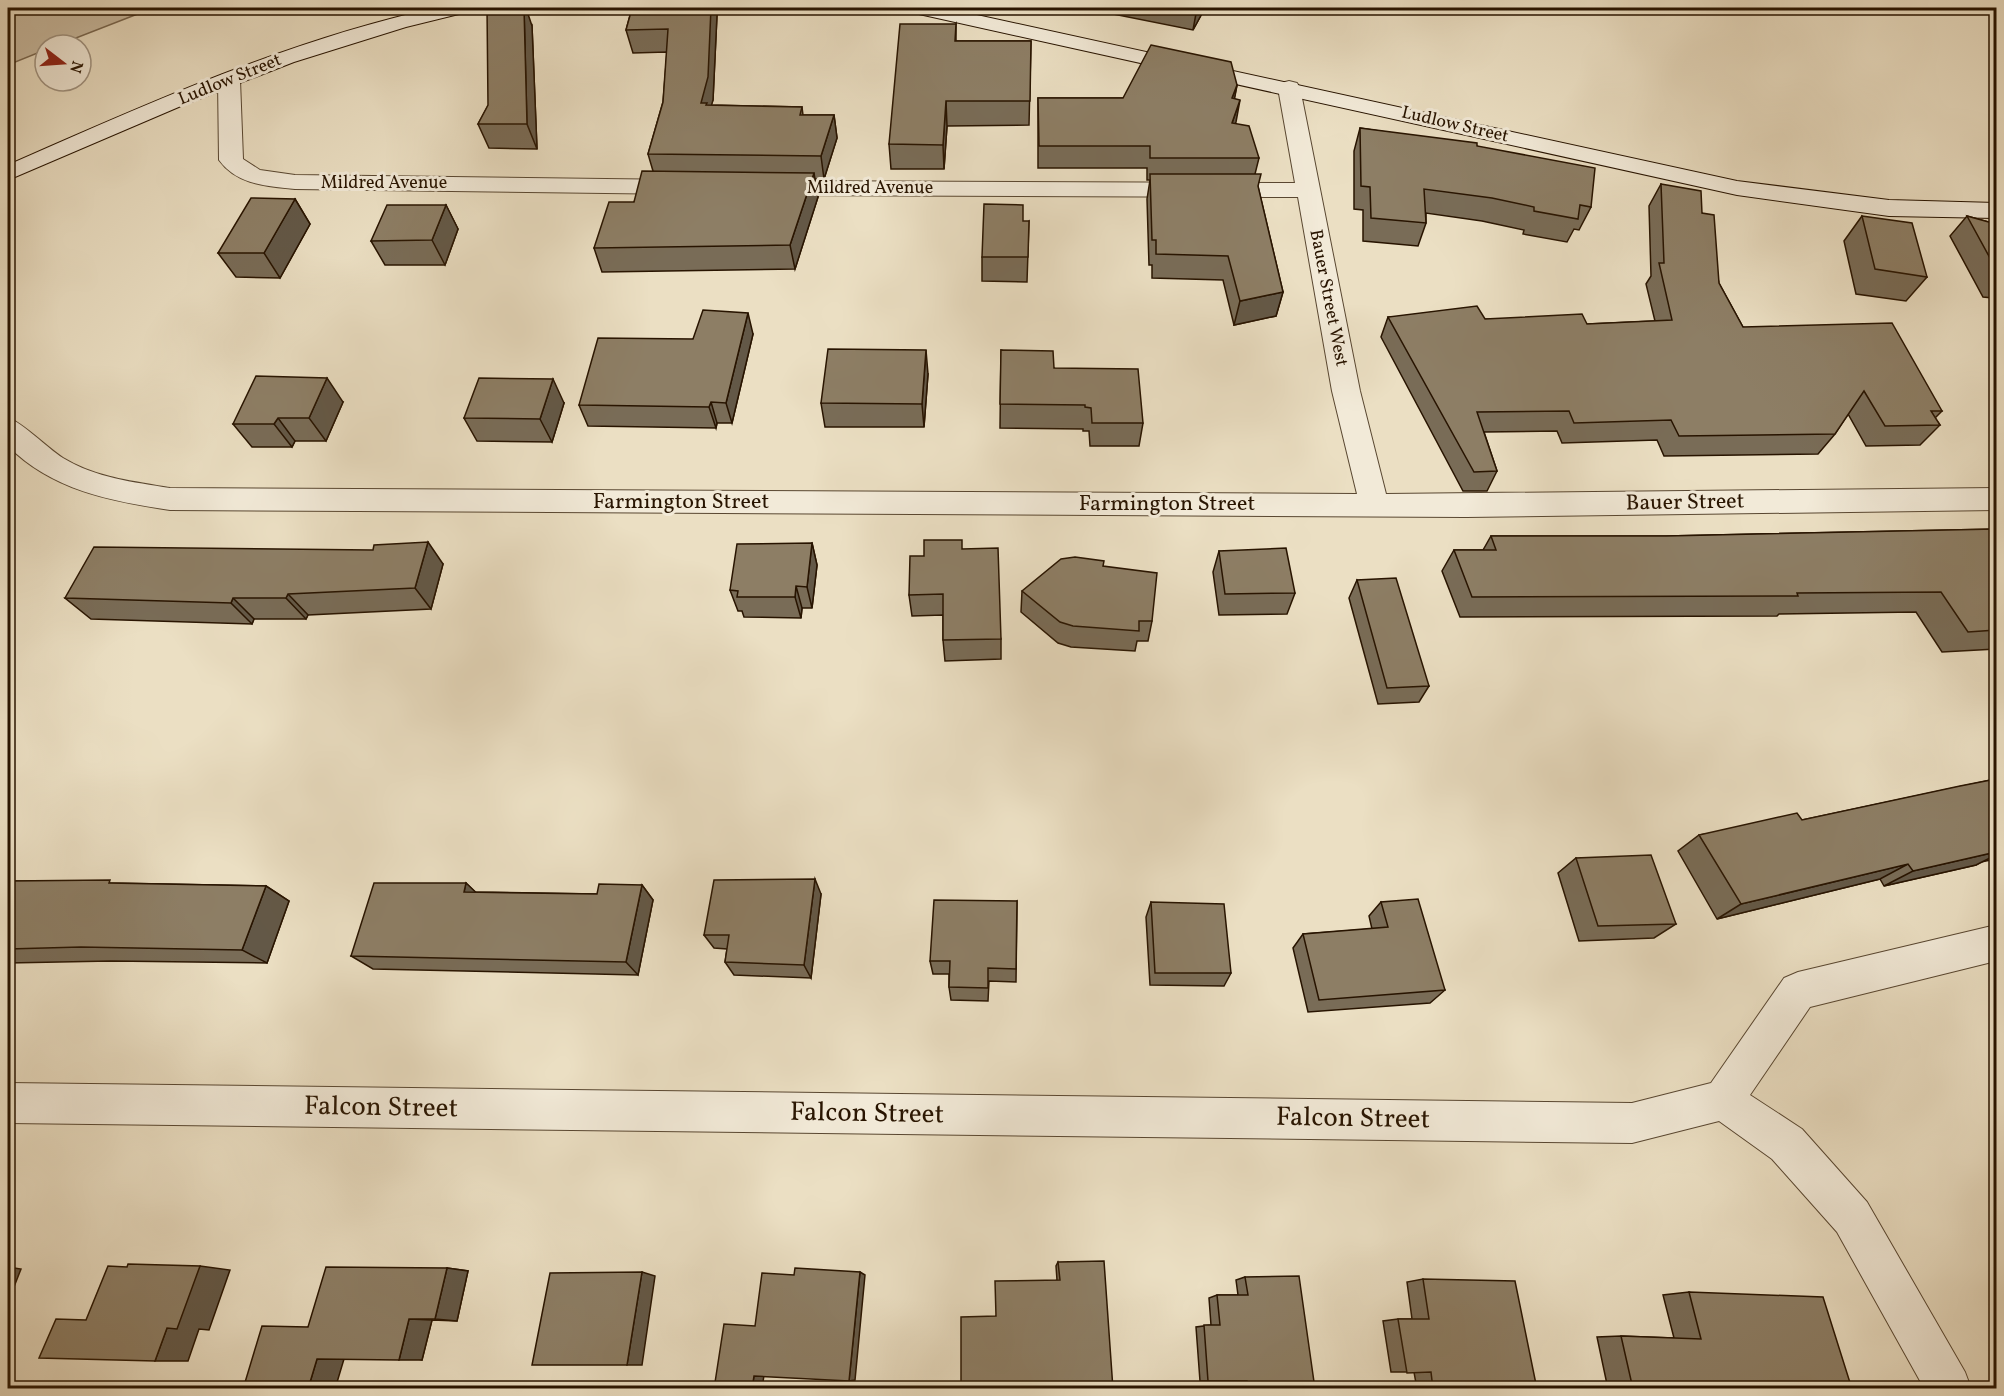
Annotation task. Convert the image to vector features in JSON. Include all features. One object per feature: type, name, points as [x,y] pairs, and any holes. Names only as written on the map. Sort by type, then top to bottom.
[{"type":"street","name":"Ludlow Street","points":[[8,173],[229,80],[328,42],[460,8]]},
{"type":"street","name":"Ludlow Street","points":[[919,8],[953,11],[1737,188],[1889,208],[1995,213]]},
{"type":"street","name":"Mildred Avenue","points":[[229,80],[231,160],[241,171],[262,178],[295,182],[711,187]]},
{"type":"street","name":"Bauer Street West","points":[[1289,88],[1346,391],[1374,505]]},
{"type":"street","name":"Mildred Avenue","points":[[747,188],[1307,190]]},
{"type":"street","name":"Farmington Street","points":[[8,428],[17,441],[61,472],[88,484],[170,499],[1374,505]]},
{"type":"street","name":"Bauer Street","points":[[1374,505],[1996,499]]},
{"type":"street","points":[[1949,1389],[1852,1217],[1787,1144],[1723,1100],[1798,991],[1996,943]]},
{"type":"street","name":"Falcon Street","points":[[8,1103],[1632,1123],[1723,1100]]},
{"type":"shaded area","points":[[8,8],[153,8],[89,33],[33,33],[33,55],[8,65]]},
{"type":"building","points":[[487,8],[524,8],[527,124],[478,124],[488,105]]},
{"type":"building","points":[[632,8],[711,8],[708,77],[701,103],[707,103],[706,105],[802,107],[800,115],[834,115],[821,156],[648,154],[663,102],[668,29],[626,30]]},
{"type":"building","points":[[900,24],[956,24],[955,41],[1031,41],[1030,101],[946,101],[943,145],[889,144]]},
{"type":"building","points":[[1151,45],[1231,62],[1237,85],[1232,98],[1240,100],[1232,123],[1249,126],[1259,158],[1150,158],[1150,146],[1039,146],[1038,98],[1123,98]]},
{"type":"building","points":[[1360,128],[1477,143],[1477,146],[1595,168],[1591,207],[1580,205],[1578,219],[1534,211],[1534,207],[1492,198],[1424,189],[1426,223],[1371,218],[1370,187],[1361,186]]},
{"type":"building","points":[[642,171],[814,173],[790,245],[594,248],[609,202],[634,202]]},
{"type":"building","points":[[1150,174],[1261,174],[1258,186],[1283,292],[1240,301],[1228,256],[1156,254],[1156,240],[1152,240]]},
{"type":"building","points":[[1661,184],[1701,191],[1702,213],[1714,215],[1719,283],[1743,327],[1892,323],[1942,411],[1931,411],[1940,425],[1885,426],[1864,391],[1835,434],[1679,436],[1671,420],[1574,423],[1569,411],[1477,412],[1497,471],[1474,472],[1388,317],[1477,306],[1485,319],[1582,314],[1587,324],[1672,320],[1659,263],[1664,263]]},
{"type":"building","points":[[251,198],[295,199],[264,253],[218,253]]},
{"type":"building","points":[[984,204],[1023,205],[1023,221],[1029,221],[1028,257],[982,257]]},
{"type":"building","points":[[387,205],[446,205],[432,240],[371,241]]},
{"type":"building","points":[[1862,216],[1912,223],[1927,277],[1875,269]]},
{"type":"building","points":[[1967,216],[1996,224],[1996,269]]},
{"type":"building","points":[[703,310],[748,313],[726,403],[711,402],[709,407],[579,405],[598,338],[693,339]]},
{"type":"building","points":[[828,349],[926,350],[922,404],[821,403]]},
{"type":"building","points":[[1001,350],[1053,351],[1054,368],[1138,369],[1143,423],[1092,423],[1091,408],[1085,405],[1000,404]]},
{"type":"building","points":[[256,376],[327,378],[309,418],[278,418],[274,424],[233,424]]},
{"type":"building","points":[[479,378],[553,379],[540,419],[464,418]]},
{"type":"building","points":[[1996,529],[1996,630],[1968,632],[1941,592],[1797,593],[1798,596],[1472,597],[1454,550],[1496,550],[1491,536],[1666,536]]},
{"type":"building","points":[[924,540],[962,540],[962,549],[998,548],[1001,639],[943,640],[943,594],[909,595],[910,556],[924,556]]},
{"type":"building","points":[[428,542],[415,588],[288,594],[286,598],[233,598],[231,603],[65,598],[94,547],[373,550],[374,545]]},
{"type":"building","points":[[812,543],[807,587],[796,586],[795,597],[737,597],[738,591],[730,590],[737,544]]},
{"type":"building","points":[[1286,548],[1295,593],[1225,594],[1219,551]]},
{"type":"building","points":[[1075,557],[1104,561],[1103,566],[1157,573],[1152,621],[1139,621],[1139,631],[1073,626],[1060,622],[1022,591],[1061,559]]},
{"type":"building","points":[[1396,578],[1429,686],[1387,688],[1357,580]]},
{"type":"building","points":[[1996,779],[1996,852],[1913,871],[1908,864],[1741,904],[1699,835],[1797,813],[1802,820]]},
{"type":"building","points":[[1651,855],[1676,924],[1598,926],[1576,858]]},
{"type":"building","points":[[815,879],[804,965],[725,962],[729,935],[704,935],[714,880]]},
{"type":"building","points":[[110,880],[109,883],[266,886],[242,950],[81,947],[8,949],[8,881]]},
{"type":"building","points":[[374,883],[466,883],[464,892],[597,894],[599,884],[642,885],[626,962],[351,956]]},
{"type":"building","points":[[1418,899],[1445,990],[1319,1000],[1303,934],[1388,927],[1381,902]]},
{"type":"building","points":[[934,900],[1017,901],[1016,969],[988,968],[988,988],[949,987],[950,961],[930,961]]},
{"type":"building","points":[[1151,902],[1224,904],[1231,973],[1155,973]]},
{"type":"building","points":[[1104,1261],[1113,1389],[1057,1389],[1056,1383],[961,1385],[961,1317],[996,1316],[995,1281],[1060,1280],[1058,1262]]},
{"type":"building","points":[[128,1264],[200,1266],[177,1329],[167,1328],[155,1361],[39,1358],[56,1319],[86,1320],[108,1266],[127,1267]]},
{"type":"building","points":[[326,1267],[447,1268],[435,1319],[409,1319],[399,1360],[317,1359],[308,1389],[243,1389],[262,1326],[308,1327]]},
{"type":"building","points":[[795,1268],[860,1272],[849,1381],[754,1376],[752,1389],[714,1389],[724,1324],[755,1326],[762,1273],[794,1275]]},
{"type":"building","points":[[642,1272],[627,1365],[532,1365],[550,1273]]},
{"type":"building","points":[[1299,1276],[1315,1389],[1248,1389],[1247,1381],[1208,1381],[1204,1325],[1220,1325],[1217,1295],[1248,1295],[1245,1277]]},
{"type":"building","points":[[1423,1279],[1515,1281],[1537,1389],[1433,1389],[1431,1372],[1407,1373],[1398,1319],[1429,1319]]},
{"type":"building","points":[[1689,1292],[1823,1297],[1852,1389],[1633,1389],[1621,1336],[1701,1339]]}]
